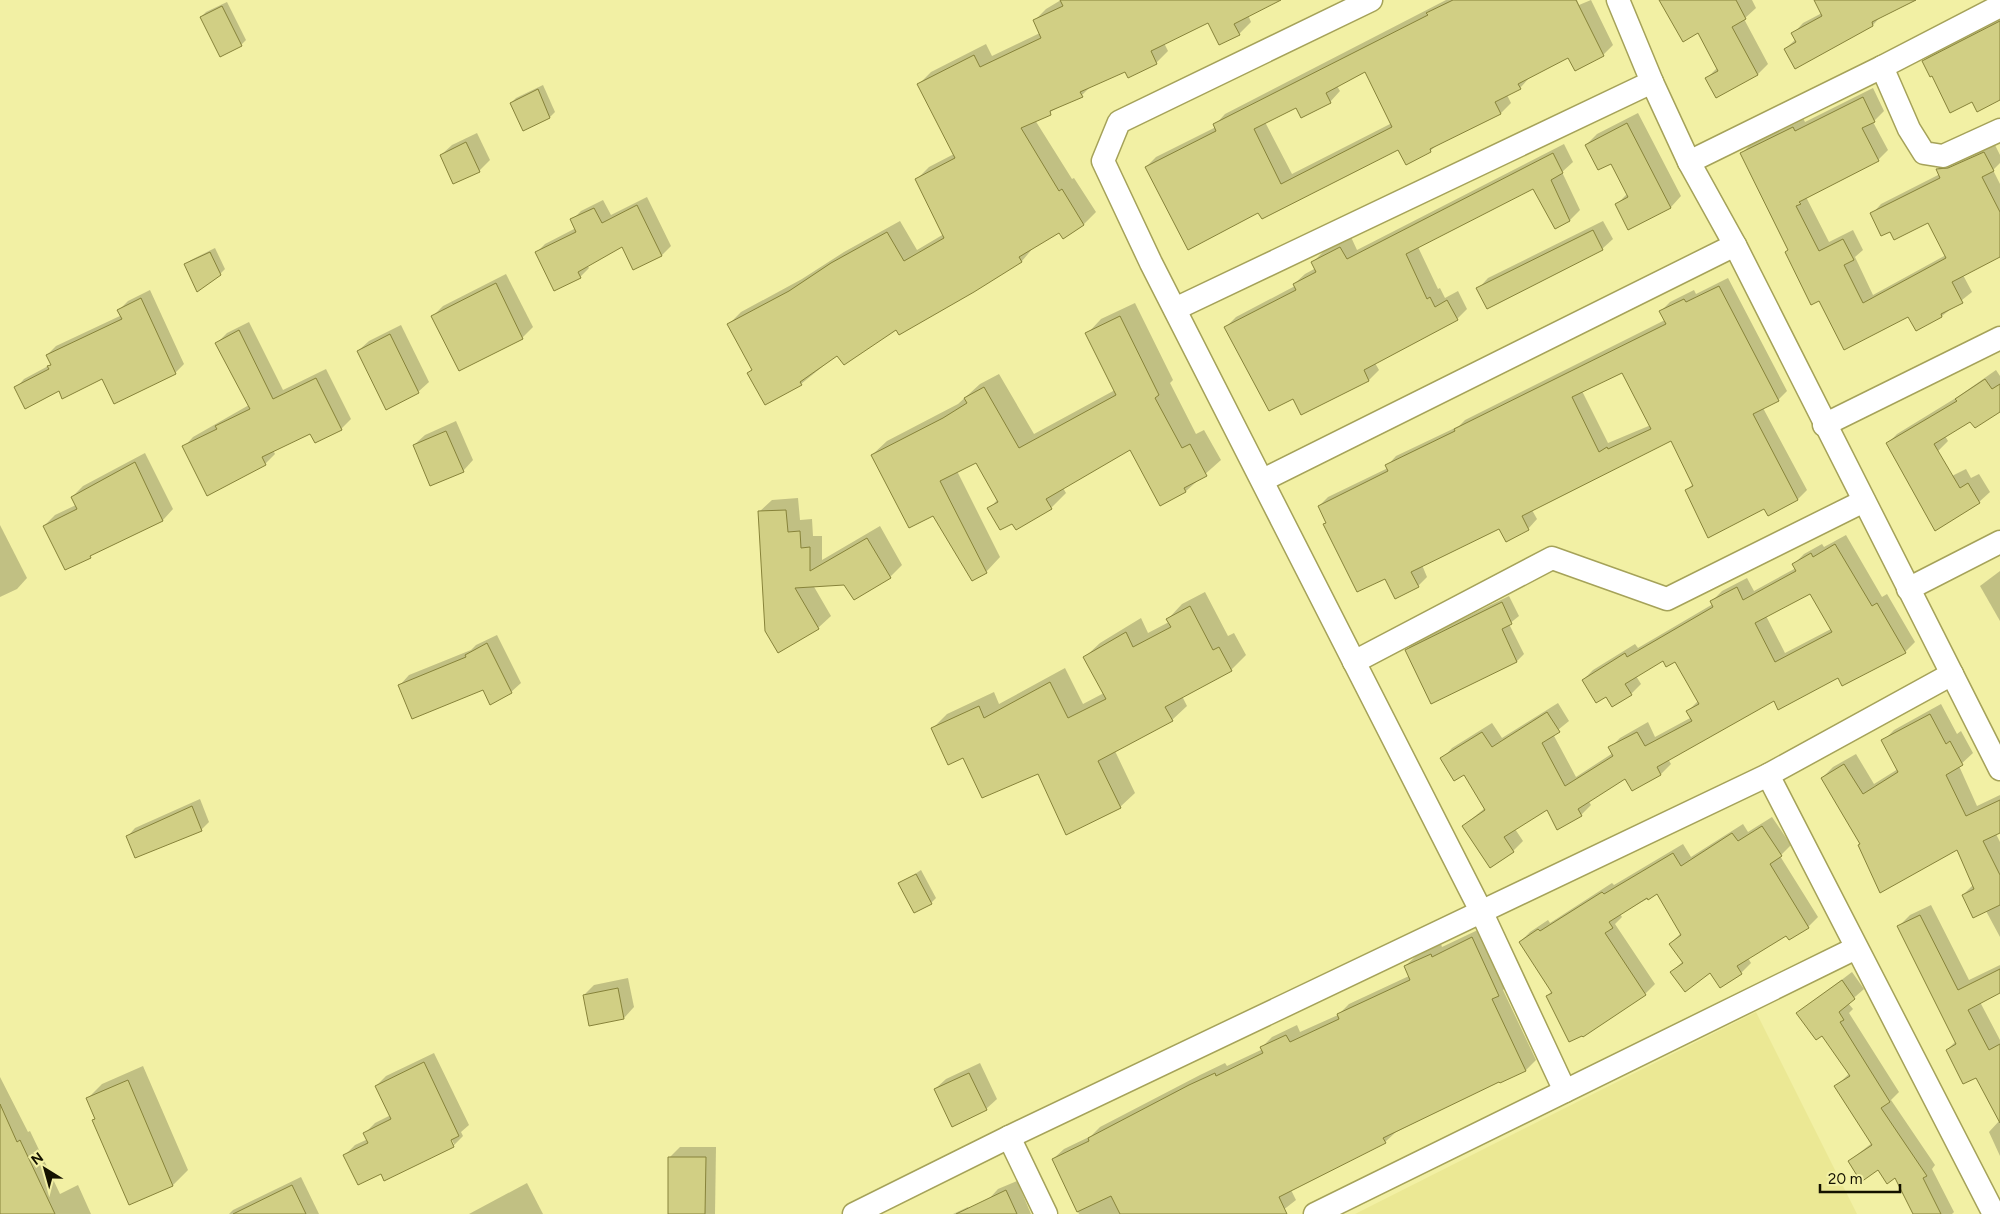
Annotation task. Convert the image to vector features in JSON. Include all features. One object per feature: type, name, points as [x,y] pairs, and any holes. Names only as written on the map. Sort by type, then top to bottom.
[{"type":"street","points":[[1371,0],[1119,122],[1103,161],[1175,309],[1481,911],[1565,1091]]},
{"type":"street","points":[[1618,0],[1652,82],[1689,162],[1735,245],[1824,425],[2000,769]]},
{"type":"street","points":[[1689,162],[1882,67],[2000,6]]},
{"type":"street","points":[[1882,67],[1909,128],[1924,153],[1943,156],[2000,130]]},
{"type":"street","points":[[1175,309],[1652,82]]},
{"type":"street","points":[[1263,480],[1735,245]]},
{"type":"street","points":[[1824,425],[2000,338]]},
{"type":"street","points":[[1354,662],[1552,558],[1667,599],[1864,501]]},
{"type":"street","points":[[1908,589],[2000,542]]},
{"type":"street","points":[[854,1214],[1009,1137],[1768,775],[1952,674]]},
{"type":"street","points":[[1768,775],[1994,1214]]},
{"type":"street","points":[[1315,1214],[1856,948]]},
{"type":"street","points":[[1009,1137],[1046,1214]]},
{"type":"shaded area","points":[[1756,1012],[1857,1214],[1355,1214]]},
{"type":"building","points":[[1060,0],[1281,0],[1234,24],[1240,35],[1219,45],[1208,23],[1151,51],[1157,64],[1128,78],[1125,72],[1080,92],[1083,97],[1050,111],[1051,115],[1021,128],[1059,191],[1062,189],[1084,225],[1063,239],[1059,233],[1019,257],[1022,262],[974,292],[899,335],[896,330],[844,365],[837,356],[800,382],[802,385],[765,405],[747,373],[752,370],[727,324],[789,291],[831,263],[887,232],[904,261],[944,238],[915,179],[955,158],[917,84],[974,55],[980,67],[1041,38],[1033,20],[1063,6]]},
{"type":"building","points":[[1453,0],[1576,0],[1604,56],[1575,71],[1568,58],[1518,84],[1521,89],[1495,102],[1501,114],[1430,149],[1431,152],[1406,165],[1398,150],[1262,219],[1258,213],[1188,250],[1145,167],[1216,131],[1213,124],[1428,15],[1426,13]],"holes":[[[1365,72],[1392,127],[1281,184],[1254,129],[1296,108],[1301,118],[1331,103],[1326,93]]]},
{"type":"building","points":[[1659,0],[1736,0],[1746,19],[1732,27],[1758,75],[1716,98],[1705,78],[1718,71],[1698,33],[1683,42]]},
{"type":"building","points":[[1814,0],[1916,0],[1872,22],[1873,26],[1795,69],[1784,49],[1796,42],[1791,33],[1822,16]]},
{"type":"building","points":[[222,6],[242,46],[220,57],[200,17]]},
{"type":"building","points":[[2000,21],[2000,100],[1977,112],[1972,102],[1950,113],[1932,76],[1930,77],[1922,61]]},
{"type":"building","points":[[538,89],[550,118],[523,131],[510,103]]},
{"type":"building","points":[[1863,97],[1875,122],[1862,128],[1879,161],[1799,202],[1801,204],[1796,206],[1819,251],[1843,239],[1854,260],[1844,265],[1863,303],[1946,258],[1928,223],[1894,240],[1890,232],[1881,236],[1870,213],[1940,178],[1936,169],[1948,168],[1984,152],[1994,171],[1982,177],[2000,212],[2000,257],[1952,282],[1963,303],[1941,314],[1942,317],[1916,331],[1908,317],[1844,350],[1819,301],[1811,305],[1785,252],[1788,250],[1740,153],[1793,127],[1795,131]]},
{"type":"building","points":[[1627,123],[1671,208],[1628,230],[1615,204],[1628,197],[1611,164],[1598,170],[1585,145]]},
{"type":"building","points":[[466,142],[480,172],[453,184],[440,155]]},
{"type":"building","points":[[1553,153],[1563,173],[1551,180],[1570,221],[1555,229],[1533,189],[1406,254],[1427,299],[1430,297],[1435,307],[1447,300],[1458,320],[1364,370],[1369,381],[1301,415],[1293,399],[1269,411],[1224,327],[1296,290],[1293,284],[1316,272],[1311,262],[1340,247],[1347,259]]},
{"type":"building","points":[[637,205],[662,256],[633,270],[622,247],[578,272],[581,278],[554,291],[535,252],[576,232],[570,219],[594,208],[602,223]]},
{"type":"building","points":[[1593,230],[1603,250],[1487,309],[1476,288]]},
{"type":"building","points":[[210,252],[221,275],[197,292],[184,264]]},
{"type":"building","points":[[496,283],[523,339],[459,371],[431,316]]},
{"type":"building","points":[[1719,286],[1779,401],[1753,414],[1798,500],[1768,516],[1764,509],[1708,538],[1685,490],[1693,486],[1671,441],[1522,516],[1529,530],[1506,542],[1499,529],[1411,572],[1419,587],[1395,599],[1385,579],[1357,592],[1323,524],[1326,523],[1318,506],[1388,471],[1385,465],[1666,324],[1659,311],[1684,299],[1686,302]],"holes":[[[1622,373],[1651,429],[1599,452],[1572,397]]]},
{"type":"building","points":[[141,298],[176,374],[114,404],[102,379],[62,399],[59,391],[25,409],[14,387],[49,369],[47,366],[51,365],[46,355],[122,319],[117,310]]},
{"type":"building","points":[[1120,316],[1159,395],[1155,398],[1182,448],[1190,444],[1207,476],[1184,488],[1186,492],[1160,506],[1130,450],[1046,499],[1052,509],[1016,530],[1012,524],[1000,530],[987,508],[998,502],[976,463],[940,481],[987,573],[972,581],[933,516],[909,528],[871,455],[943,418],[967,403],[964,398],[984,387],[1019,448],[1116,395],[1085,333]]},
{"type":"building","points":[[239,330],[273,399],[316,378],[342,430],[315,443],[310,434],[262,457],[266,465],[207,496],[182,446],[217,429],[215,426],[250,409],[215,343]]},
{"type":"building","points":[[390,334],[419,393],[386,410],[357,351]]},
{"type":"building","points":[[1985,379],[1992,389],[2000,384],[2000,412],[1975,428],[1970,422],[1934,444],[1960,488],[1968,483],[1980,503],[1935,531],[1886,443],[1957,401],[1955,399]]},
{"type":"building","points":[[446,431],[464,472],[430,486],[413,445]]},
{"type":"building","points":[[135,462],[163,521],[65,570],[43,526],[77,509],[71,497]]},
{"type":"building","points":[[786,510],[788,532],[800,531],[801,548],[810,547],[810,571],[867,538],[891,578],[854,600],[844,585],[795,588],[819,629],[778,653],[765,631],[758,511]]},
{"type":"building","points":[[1835,544],[1872,606],[1877,603],[1906,653],[1842,686],[1838,678],[1778,710],[1774,701],[1657,767],[1661,775],[1632,791],[1625,779],[1578,809],[1582,816],[1557,830],[1547,810],[1504,837],[1514,852],[1490,868],[1462,826],[1485,810],[1464,775],[1454,781],[1440,758],[1482,732],[1492,747],[1547,712],[1560,732],[1542,743],[1565,786],[1613,756],[1608,747],[1637,732],[1645,746],[1692,721],[1686,711],[1699,704],[1675,662],[1666,667],[1663,661],[1625,684],[1632,695],[1612,707],[1606,697],[1596,703],[1582,680],[1625,653],[1627,657],[1713,607],[1710,601],[1737,587],[1743,600],[1796,571],[1792,564],[1811,553],[1813,557]],"holes":[[[1810,594],[1832,632],[1775,662],[1755,623]]]},
{"type":"building","points":[[1502,602],[1512,624],[1502,629],[1517,662],[1431,704],[1405,650]]},
{"type":"building","points":[[1190,606],[1213,650],[1219,647],[1232,671],[1165,707],[1173,721],[1098,761],[1121,808],[1066,835],[1038,774],[982,798],[963,758],[948,765],[931,728],[979,706],[984,718],[1050,682],[1068,718],[1106,699],[1083,657],[1126,632],[1133,647],[1171,627],[1166,619]]},
{"type":"building","points":[[487,643],[512,693],[490,705],[483,690],[412,719],[398,685],[466,657],[465,655]]},
{"type":"building","points":[[1930,714],[1946,744],[1950,741],[1963,765],[1946,775],[1966,816],[2000,800],[2000,833],[1983,841],[2000,875],[2000,905],[1973,918],[1962,895],[1974,889],[1957,850],[1880,893],[1858,845],[1860,844],[1821,778],[1844,764],[1863,794],[1898,772],[1881,740]]},
{"type":"building","points":[[192,806],[202,831],[135,858],[126,836]]},
{"type":"building","points":[[1762,826],[1782,856],[1770,864],[1809,928],[1789,940],[1786,936],[1737,966],[1742,974],[1720,988],[1710,973],[1685,992],[1670,972],[1683,963],[1669,944],[1681,935],[1657,894],[1648,900],[1647,898],[1609,922],[1613,928],[1605,933],[1646,995],[1583,1037],[1569,1042],[1546,996],[1552,993],[1519,942],[1602,892],[1604,894],[1673,853],[1681,866],[1732,833],[1738,841]]},
{"type":"building","points":[[916,874],[932,904],[914,913],[898,883]]},
{"type":"building","points":[[1920,915],[1958,990],[2000,969],[2000,993],[1968,1010],[1989,1050],[2000,1044],[2000,1123],[1976,1078],[1963,1084],[1946,1050],[1956,1044],[1897,926]]},
{"type":"building","points":[[1472,937],[1499,996],[1492,999],[1526,1071],[1383,1138],[1386,1143],[1279,1197],[1287,1214],[1120,1214],[1111,1196],[1077,1212],[1052,1159],[1089,1141],[1088,1138],[1189,1085],[1215,1073],[1216,1076],[1263,1053],[1260,1047],[1286,1035],[1290,1042],[1339,1019],[1337,1014],[1410,980],[1404,966],[1431,954],[1432,957]]},
{"type":"building","points":[[1842,980],[1855,999],[1839,1012],[1844,1020],[1840,1022],[1890,1102],[1881,1108],[1927,1176],[1923,1178],[1941,1214],[1913,1214],[1895,1178],[1887,1184],[1878,1170],[1861,1182],[1848,1161],[1872,1145],[1834,1086],[1850,1076],[1822,1036],[1816,1040],[1796,1013]]},
{"type":"building","points":[[618,988],[624,1019],[589,1026],[583,995]]},
{"type":"building","points":[[424,1062],[459,1136],[451,1140],[454,1147],[384,1181],[381,1174],[358,1185],[343,1155],[368,1143],[363,1133],[391,1119],[375,1086]]},
{"type":"building","points":[[969,1073],[987,1110],[952,1127],[934,1089]]},
{"type":"building","points":[[128,1080],[173,1186],[129,1205],[92,1120],[95,1119],[86,1098]]},
{"type":"building","points":[[0,1104],[17,1142],[20,1140],[55,1214],[0,1214]]},
{"type":"building","points":[[668,1157],[706,1157],[705,1214],[668,1214]]},
{"type":"building","points":[[292,1185],[306,1214],[233,1214]]},
{"type":"building","points":[[1006,1190],[1017,1214],[956,1214]]}]
